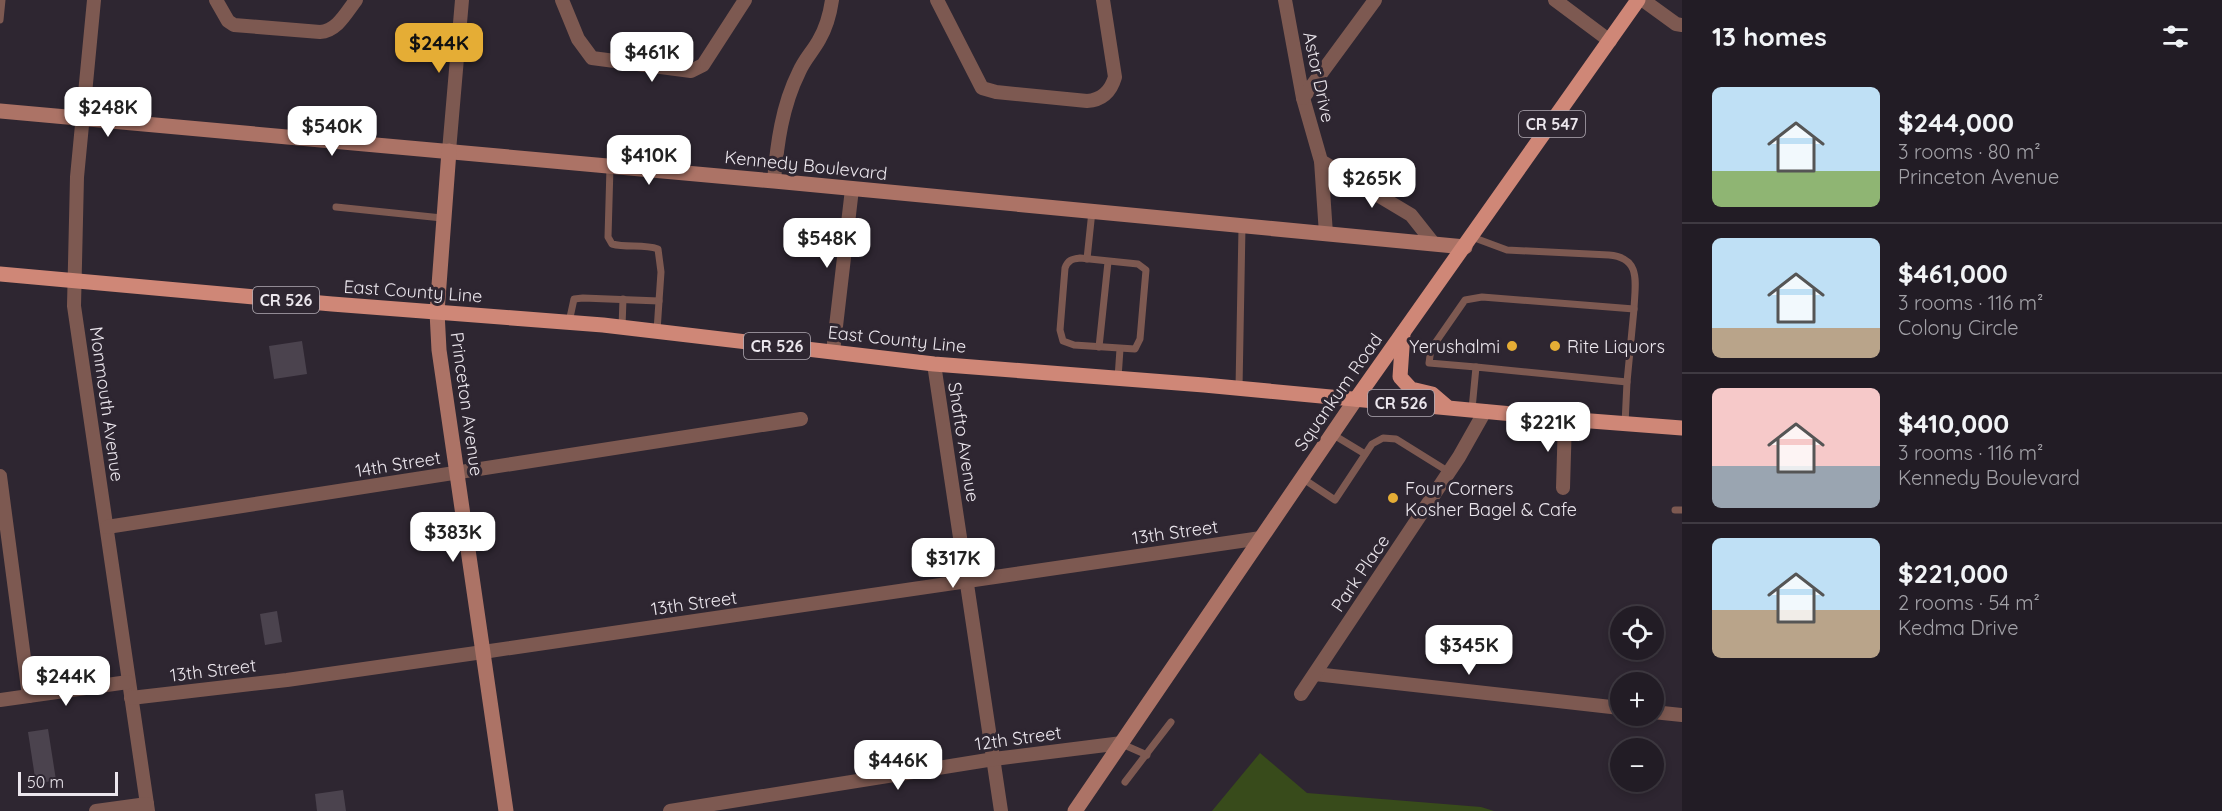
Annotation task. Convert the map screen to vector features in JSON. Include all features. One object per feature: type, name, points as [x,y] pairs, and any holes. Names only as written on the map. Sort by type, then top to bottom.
[{"type":"main road","name":"Squankum Road","points":[[1356,399],[1638,0]]},
{"type":"main road","name":"East County Line","points":[[0,274],[622,327],[934,364],[1239,388],[1682,428]]},
{"type":"main road","points":[[1403,333],[1400,377],[1411,389],[1432,394],[1446,406]]},
{"type":"street","name":"Monmouth Avenue","points":[[94,0],[77,177],[74,306],[148,808]]},
{"type":"street","points":[[216,0],[221,12],[234,25],[320,32],[326,32],[336,26],[356,0]]},
{"type":"street","name":"Princeton Avenue","points":[[462,0],[442,218],[436,312],[439,350],[506,811]]},
{"type":"street","points":[[562,0],[578,39],[592,58],[691,71],[703,65],[745,0]]},
{"type":"street","points":[[774,181],[777,150],[786,104],[799,71],[819,39],[832,0]]},
{"type":"street","points":[[937,0],[982,88],[996,92],[1087,101],[1104,96],[1110,90],[1115,77],[1103,0]]},
{"type":"street","name":"Astor Drive","points":[[1285,0],[1303,98],[1321,161],[1326,234]]},
{"type":"street","points":[[1303,98],[1375,0]]},
{"type":"street","points":[[1555,0],[1610,41]]},
{"type":"street","points":[[1643,0],[1676,24],[1682,25]]},
{"type":"street","name":"Kennedy Boulevard","points":[[0,111],[774,181],[1242,227],[1434,244],[1468,242]]},
{"type":"street","points":[[1321,161],[1411,215],[1434,244]]},
{"type":"street","points":[[833,352],[852,189]]},
{"type":"street","name":"Shafto Avenue","points":[[934,364],[1001,811]]},
{"type":"street","name":"Squankum Road","points":[[1075,811],[1356,399]]},
{"type":"street","name":"Park Place","points":[[1301,694],[1449,472],[1479,410]]},
{"type":"street","name":"14th Street","points":[[107,527],[801,418]]},
{"type":"street","points":[[1563,488],[1565,419]]},
{"type":"street","points":[[0,476],[4,541],[29,696]]},
{"type":"street","name":"13th Street","points":[[131,698],[287,680],[1261,538]]},
{"type":"street","points":[[1315,674],[1610,707]]},
{"type":"street","points":[[0,700],[128,682]]},
{"type":"street","points":[[1664,713],[1682,715]]},
{"type":"street","name":"12th Street","points":[[670,811],[994,759],[1122,743]]},
{"type":"street","points":[[96,811],[148,808]]},
{"type":"lane","points":[[0,20],[2,0]]},
{"type":"lane","points":[[610,166],[608,237],[612,244],[648,246],[658,249],[661,272],[657,331]]},
{"type":"lane","points":[[336,207],[442,218]]},
{"type":"lane","points":[[1087,259],[1092,211]]},
{"type":"lane","points":[[1239,388],[1242,227]]},
{"type":"lane","points":[[1468,242],[1507,250],[1609,255],[1624,258],[1630,263],[1634,272],[1634,309],[1626,382],[1625,424]]},
{"type":"lane","points":[[1072,259],[1087,259],[1108,262],[1138,264],[1146,270],[1138,345],[1135,349],[1120,349],[1068,344],[1061,337],[1067,262],[1072,259]]},
{"type":"lane","points":[[1100,348],[1108,262]]},
{"type":"lane","points":[[1626,382],[1429,363],[1431,350],[1465,300],[1470,297],[1634,309]]},
{"type":"lane","points":[[569,322],[574,299],[659,301]]},
{"type":"lane","points":[[622,327],[623,299]]},
{"type":"lane","points":[[1118,378],[1120,349]]},
{"type":"lane","points":[[1476,367],[1479,410]]},
{"type":"lane","points":[[1332,434],[1365,454]]},
{"type":"lane","points":[[1302,478],[1335,500],[1371,444],[1383,438],[1396,439],[1449,472]]},
{"type":"lane","points":[[1125,782],[1171,722]]},
{"type":"lane","points":[[1122,743],[1147,755]]},
{"type":"green space","points":[[1260,753],[1307,793],[1481,807],[1494,811],[1212,811]]},
{"type":"building","points":[[302,341],[307,374],[274,379],[269,346]]},
{"type":"building","points":[[277,611],[282,642],[265,645],[260,614]]},
{"type":"building","points":[[48,729],[56,780],[36,784],[28,732]]},
{"type":"building","points":[[343,790],[346,811],[317,811],[315,794]]},
{"type":"place","name":"Yerushalmi","points":[[1512,346]]},
{"type":"place","name":"Rite Liquors","points":[[1555,346]]},
{"type":"place","name":"Four Corners Kosher Bagel & Cafe","points":[[1393,498]]}]
